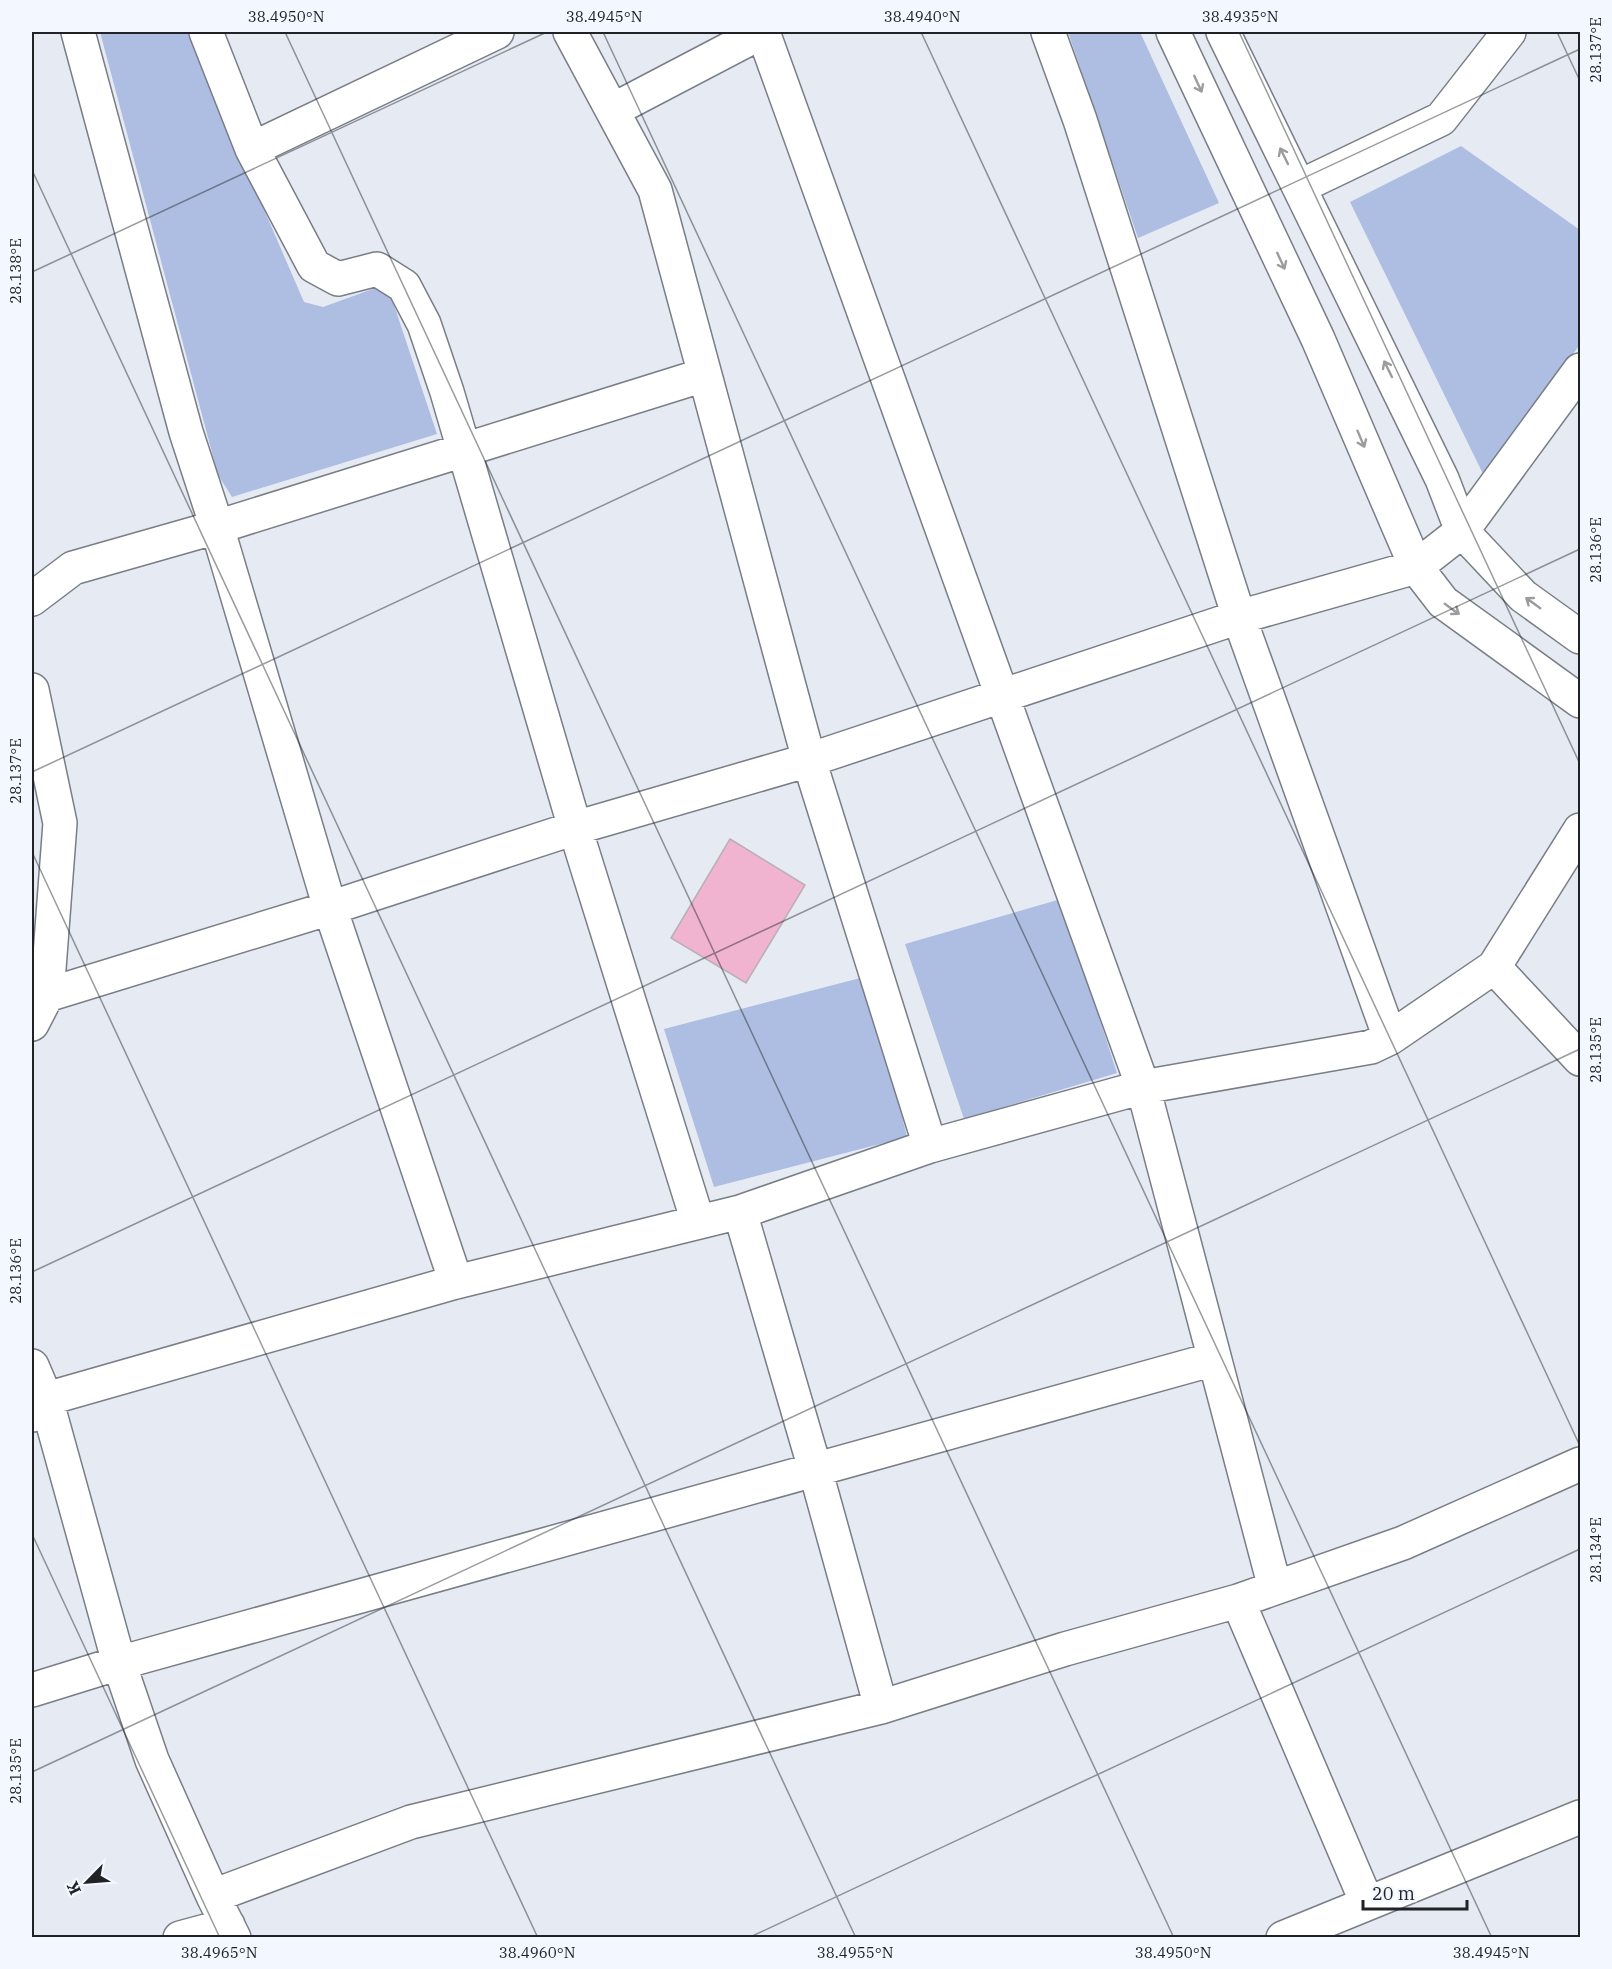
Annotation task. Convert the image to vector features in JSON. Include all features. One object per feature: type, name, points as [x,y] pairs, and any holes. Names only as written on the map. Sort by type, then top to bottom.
[{"type":"street","points":[[78,32],[186,432],[330,908],[456,1282]]},
{"type":"street","points":[[206,32],[252,149],[314,266],[338,279],[377,269],[404,286],[424,324],[464,450],[575,828],[698,1222]]},
{"type":"street","points":[[252,149],[496,32]]},
{"type":"street","points":[[570,32],[655,189],[809,760],[930,1146]]},
{"type":"street","points":[[613,110],[762,32],[1143,1088],[1275,1588]]},
{"type":"street","points":[[1048,32],[1080,120],[1239,617],[1390,1038]]},
{"type":"street","points":[[1173,32],[1318,339],[1416,567],[1443,602],[1581,701]]},
{"type":"street","points":[[1223,32],[1442,479],[1462,531],[1523,596],[1581,637]]},
{"type":"street","points":[[1299,187],[1442,119],[1509,32]]},
{"type":"street","points":[[47,995],[330,908],[575,828],[809,760],[1239,617],[1416,567],[1462,531],[1581,370]]},
{"type":"street","points":[[32,599],[73,568],[216,527],[704,375]]},
{"type":"street","points":[[32,690],[60,823],[47,995],[32,1024]]},
{"type":"street","points":[[39,1407],[456,1282],[740,1212],[930,1146],[1143,1088],[1371,1047],[1390,1038],[1494,967],[1581,830]]},
{"type":"street","points":[[1494,967],[1581,1059]]},
{"type":"street","points":[[740,1212],[881,1707]]},
{"type":"street","points":[[32,1690],[119,1663],[1214,1359]]},
{"type":"street","points":[[32,1366],[39,1407],[119,1663],[152,1760],[231,1931],[180,1938]]},
{"type":"street","points":[[213,1896],[411,1822],[881,1707],[1065,1649],[1238,1601],[1403,1543],[1581,1464]]},
{"type":"street","points":[[1238,1601],[1366,1903]]},
{"type":"street","points":[[1282,1938],[1581,1817]]},
{"type":"shaded area","points":[[100,32],[187,32],[304,302],[323,307],[378,287],[391,296],[437,434],[232,497],[218,475]]},
{"type":"shaded area","points":[[1068,32],[1140,32],[1219,203],[1138,238]]},
{"type":"shaded area","points":[[1461,146],[1580,230],[1580,344],[1486,480],[1350,202]]},
{"type":"shaded area","points":[[1061,899],[1117,1073],[964,1119],[905,944]]},
{"type":"shaded area","points":[[868,976],[907,1137],[714,1187],[664,1029]]},
{"type":"building","points":[[730,839],[805,885],[746,983],[671,938]]}]
